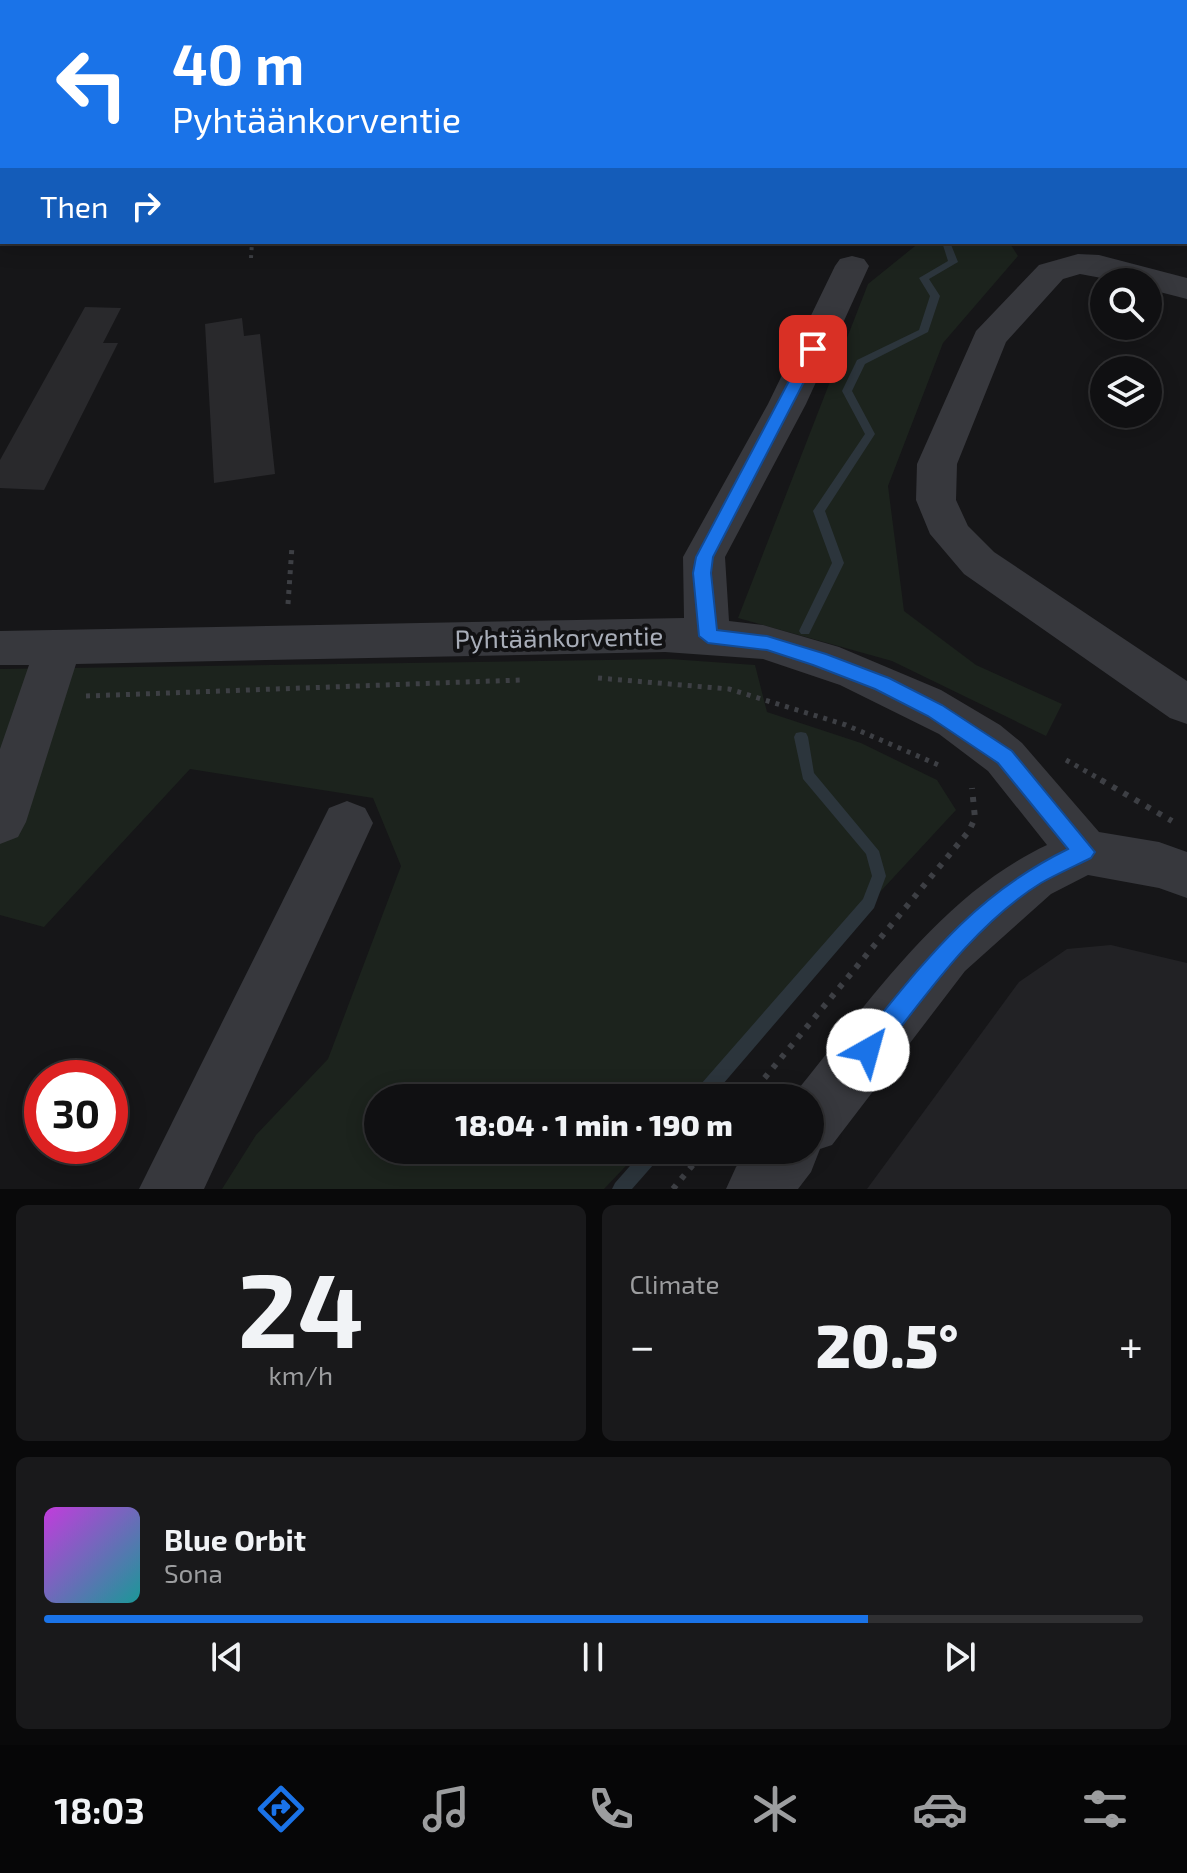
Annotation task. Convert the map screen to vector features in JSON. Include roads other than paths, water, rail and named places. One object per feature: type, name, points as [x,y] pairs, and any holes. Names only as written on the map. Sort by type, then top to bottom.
[{"type":"street","points":[[1187,289],[1099,265],[1078,264],[1051,272],[989,339],[937,464],[936,500],[951,534],[979,563],[1187,705]]},
{"type":"street","points":[[708,636],[702,573],[704,557],[787,404],[852,266]]},
{"type":"street","name":"Pyhtäänkorventie","points":[[0,648],[708,636],[767,643],[882,684],[935,710],[1005,757],[1084,852]]},
{"type":"street","points":[[0,822],[58,648]]},
{"type":"street","points":[[171,1189],[347,823]]},
{"type":"street","points":[[824,1105],[945,953],[1032,877],[1084,852],[1159,865],[1187,875]]},
{"type":"street","points":[[758,1189],[778,1164]]},
{"type":"waterway","points":[[805,631],[838,563],[819,511],[870,434],[847,391],[861,362],[923,332],[935,296],[924,278],[953,262],[947,244]]},
{"type":"waterway","points":[[712,1084],[869,903],[879,876],[872,851],[808,775],[801,737]]},
{"type":"waterway","points":[[621,1189],[643,1164]]}]
